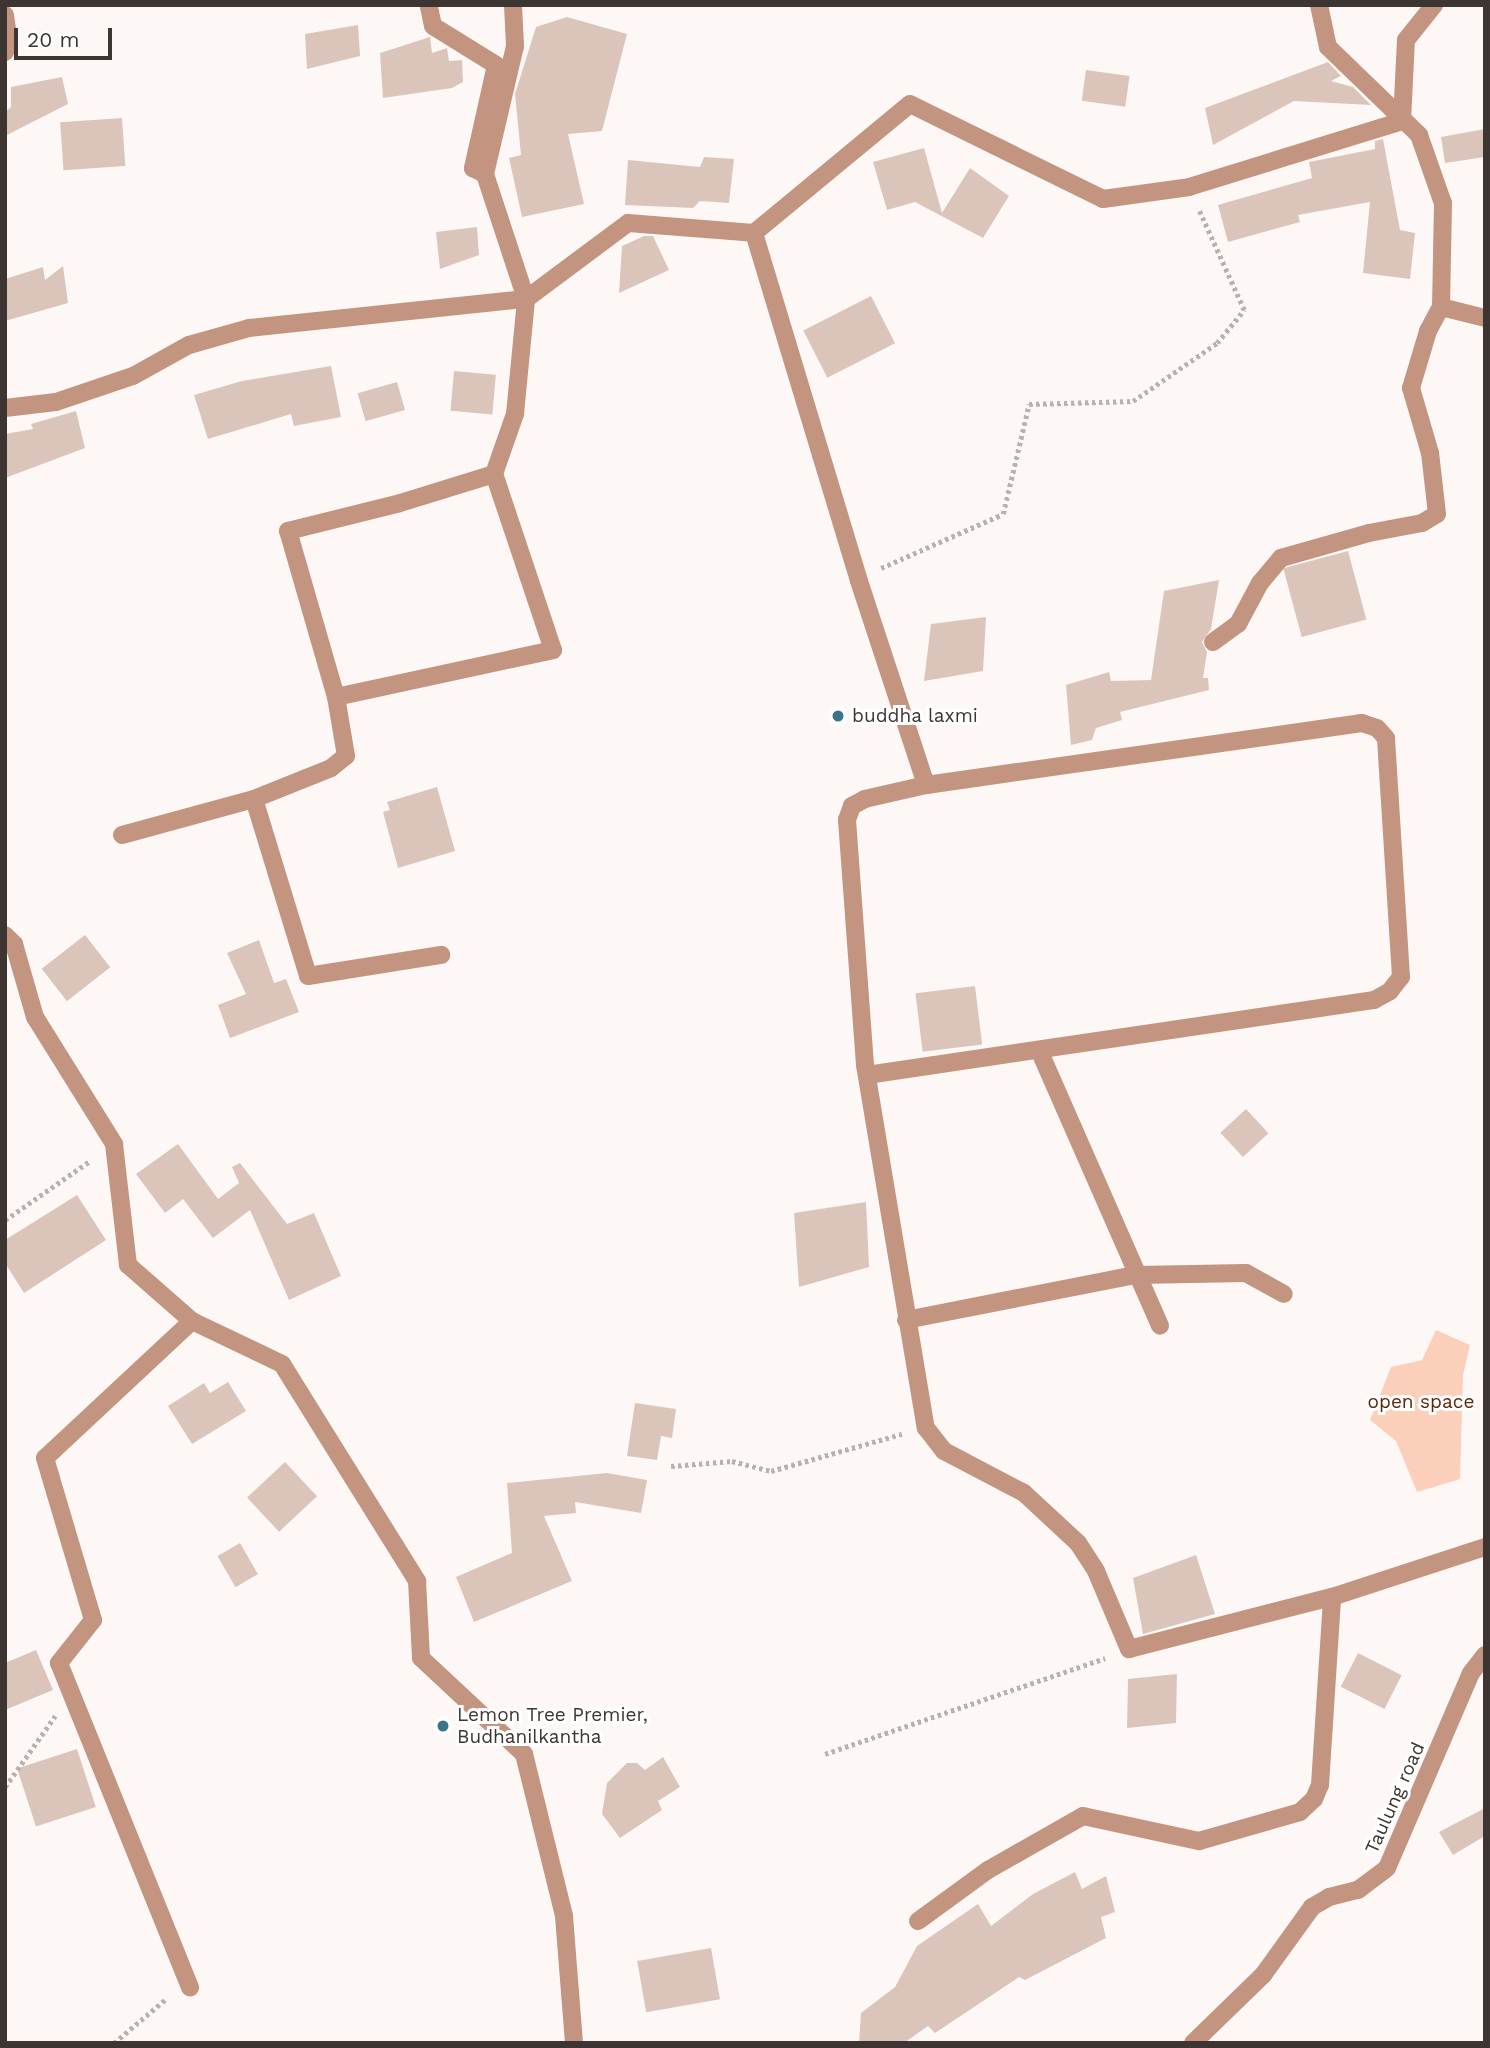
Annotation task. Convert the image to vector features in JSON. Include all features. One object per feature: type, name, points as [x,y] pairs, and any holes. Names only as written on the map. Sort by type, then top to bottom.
[{"type":"street","points":[[336,697],[553,650],[494,474],[515,414],[526,299],[485,174],[515,46],[513,5]]},
{"type":"street","points":[[1213,642],[1238,624],[1260,583],[1282,558],[1369,533],[1422,523],[1437,514],[1430,453],[1411,388],[1428,331],[1441,307],[1443,204],[1419,135],[1328,47],[1319,5]]},
{"type":"street","points":[[1402,121],[1406,40],[1434,5]]},
{"type":"street","points":[[429,6],[433,26],[496,65],[472,168],[485,174]]},
{"type":"street","points":[[5,15],[9,42],[5,52]]},
{"type":"street","points":[[5,408],[56,402],[132,376],[189,345],[249,328],[526,299],[628,223],[754,233],[910,104],[1103,199],[1189,187],[1402,121]]},
{"type":"street","points":[[754,233],[859,581],[926,785]]},
{"type":"street","points":[[1441,307],[1485,318]]},
{"type":"street","points":[[122,835],[254,799],[331,768],[345,756],[336,697],[288,531],[400,503],[494,474]]},
{"type":"street","points":[[867,1075],[1374,1000],[1390,990],[1401,977],[1386,738],[1377,728],[1362,723],[926,785],[865,799],[852,806],[846,821],[867,1075],[926,1428],[944,1451],[1024,1493],[1077,1543],[1097,1571],[1129,1649],[1332,1597],[1485,1547]]},
{"type":"street","points":[[254,799],[308,976],[441,955]]},
{"type":"street","points":[[5,935],[14,944],[35,1017],[114,1144],[128,1265],[192,1321],[282,1364],[417,1581],[421,1658],[524,1754],[564,1916],[574,2043]]},
{"type":"street","points":[[1039,1050],[1160,1325]]},
{"type":"street","points":[[906,1320],[1136,1275],[1246,1273],[1284,1294]]},
{"type":"street","points":[[190,1988],[59,1663],[93,1620],[45,1458],[192,1321]]},
{"type":"street","points":[[918,1921],[988,1870],[1083,1816],[1199,1841],[1300,1812],[1314,1799],[1320,1786],[1332,1597]]},
{"type":"street","name":"Taulung road","points":[[1192,2043],[1263,1975],[1312,1907],[1329,1897],[1358,1890],[1387,1868],[1471,1673],[1485,1656]]},
{"type":"path","points":[[859,581],[892,561],[1003,514],[1029,404],[1133,401],[1217,343],[1244,310],[1189,187]]},
{"type":"path","points":[[5,1220],[114,1144]]},
{"type":"path","points":[[671,1466],[732,1461],[771,1471],[926,1428]]},
{"type":"path","points":[[825,1754],[1129,1649]]},
{"type":"path","points":[[5,1787],[71,1694]]},
{"type":"path","points":[[114,2043],[159,2002],[190,1988]]},
{"type":"green space","name":"open space","points":[[1436,1330],[1470,1345],[1463,1375],[1460,1479],[1417,1492],[1396,1441],[1370,1420],[1391,1367],[1422,1360]]},
{"type":"building","points":[[567,17],[627,34],[602,131],[568,134],[584,204],[522,217],[509,158],[521,155],[515,94],[536,27]]},
{"type":"building","points":[[358,25],[360,56],[307,69],[305,34]]},
{"type":"building","points":[[430,37],[432,53],[447,48],[449,61],[462,60],[463,82],[452,88],[383,98],[380,53]]},
{"type":"building","points":[[1328,62],[1341,76],[1331,81],[1353,87],[1371,105],[1294,101],[1213,145],[1205,108]]},
{"type":"building","points":[[1086,70],[1130,76],[1125,107],[1082,101]]},
{"type":"building","points":[[62,77],[68,104],[5,136],[5,112],[11,107],[11,87]]},
{"type":"building","points":[[122,118],[125,166],[63,170],[60,122]]},
{"type":"building","points":[[1485,129],[1485,157],[1445,163],[1441,137]]},
{"type":"building","points":[[1383,139],[1400,230],[1415,233],[1410,279],[1363,273],[1370,202],[1298,215],[1300,222],[1228,242],[1218,205],[1312,178],[1309,162],[1375,149],[1375,141]]},
{"type":"building","points":[[924,148],[942,213],[970,168],[1009,196],[983,238],[915,202],[887,210],[873,162]]},
{"type":"building","points":[[704,157],[734,159],[729,203],[700,201],[693,208],[625,205],[628,160],[700,167]]},
{"type":"building","points":[[477,227],[479,255],[440,269],[436,232]]},
{"type":"building","points":[[644,236],[653,236],[669,270],[619,293],[622,246]]},
{"type":"building","points":[[63,266],[68,303],[5,321],[5,279],[43,267],[45,280]]},
{"type":"building","points":[[871,296],[895,343],[827,378],[803,331]]},
{"type":"building","points":[[331,366],[341,417],[294,426],[291,414],[208,439],[194,395],[242,381]]},
{"type":"building","points":[[454,371],[496,375],[492,415],[451,411]]},
{"type":"building","points":[[397,382],[405,410],[366,421],[358,393]]},
{"type":"building","points":[[76,411],[85,448],[5,478],[5,434],[33,429],[31,424]]},
{"type":"building","points":[[1348,551],[1366,620],[1302,637],[1283,568]]},
{"type":"building","points":[[1219,580],[1211,629],[1202,642],[1207,652],[1203,678],[1208,678],[1209,690],[1120,712],[1122,720],[1096,728],[1092,740],[1071,745],[1066,685],[1109,672],[1111,681],[1151,680],[1164,591]]},
{"type":"building","points":[[986,617],[983,671],[924,681],[931,624]]},
{"type":"building","points":[[437,787],[455,851],[398,868],[383,812],[390,810],[387,802]]},
{"type":"building","points":[[85,935],[110,967],[67,1001],[42,969]]},
{"type":"building","points":[[259,940],[274,983],[286,979],[299,1012],[230,1038],[218,1005],[246,994],[227,953]]},
{"type":"building","points":[[975,986],[982,1045],[923,1052],[915,993]]},
{"type":"building","points":[[1246,1109],[1269,1133],[1243,1157],[1220,1133]]},
{"type":"building","points":[[178,1144],[218,1199],[239,1183],[232,1167],[240,1163],[287,1224],[314,1213],[341,1276],[289,1300],[250,1210],[213,1238],[183,1199],[165,1213],[136,1174]]},
{"type":"building","points":[[77,1195],[106,1240],[24,1293],[5,1263],[5,1240]]},
{"type":"building","points":[[866,1202],[869,1267],[799,1287],[794,1213]]},
{"type":"building","points":[[228,1382],[246,1411],[192,1444],[168,1406],[204,1383],[210,1393]]},
{"type":"building","points":[[635,1403],[676,1409],[672,1438],[661,1436],[657,1460],[627,1456]]},
{"type":"building","points":[[285,1462],[317,1496],[279,1532],[247,1497]]},
{"type":"building","points":[[607,1473],[647,1480],[641,1513],[575,1502],[576,1513],[544,1516],[572,1581],[474,1622],[456,1577],[512,1553],[507,1483]]},
{"type":"building","points":[[240,1543],[258,1574],[235,1587],[217,1556]]},
{"type":"building","points":[[1196,1555],[1215,1614],[1143,1634],[1133,1578]]},
{"type":"building","points":[[36,1650],[53,1690],[5,1710],[5,1663]]},
{"type":"building","points":[[1358,1653],[1402,1675],[1384,1709],[1341,1687]]},
{"type":"building","points":[[1177,1674],[1176,1723],[1127,1728],[1128,1679]]},
{"type":"building","points":[[77,1749],[96,1807],[36,1826],[17,1768]]},
{"type":"building","points":[[663,1757],[680,1787],[658,1801],[662,1810],[620,1838],[602,1814],[607,1783],[627,1763],[637,1763],[645,1770]]},
{"type":"building","points":[[1485,1808],[1485,1836],[1453,1855],[1439,1832]]},
{"type":"building","points":[[1075,1872],[1082,1889],[1106,1876],[1115,1912],[1101,1917],[1106,1938],[1025,1980],[1019,1977],[935,2033],[928,2026],[904,2043],[859,2043],[861,2013],[895,1987],[917,1946],[978,1904],[991,1926],[1033,1894]]},
{"type":"building","points":[[711,1948],[720,1999],[646,2012],[637,1961]]},
{"type":"place","name":"buddha laxmi","points":[[838,716]]},
{"type":"place","name":"Lemon Tree Premier, Budhanilkantha","points":[[443,1726]]}]
